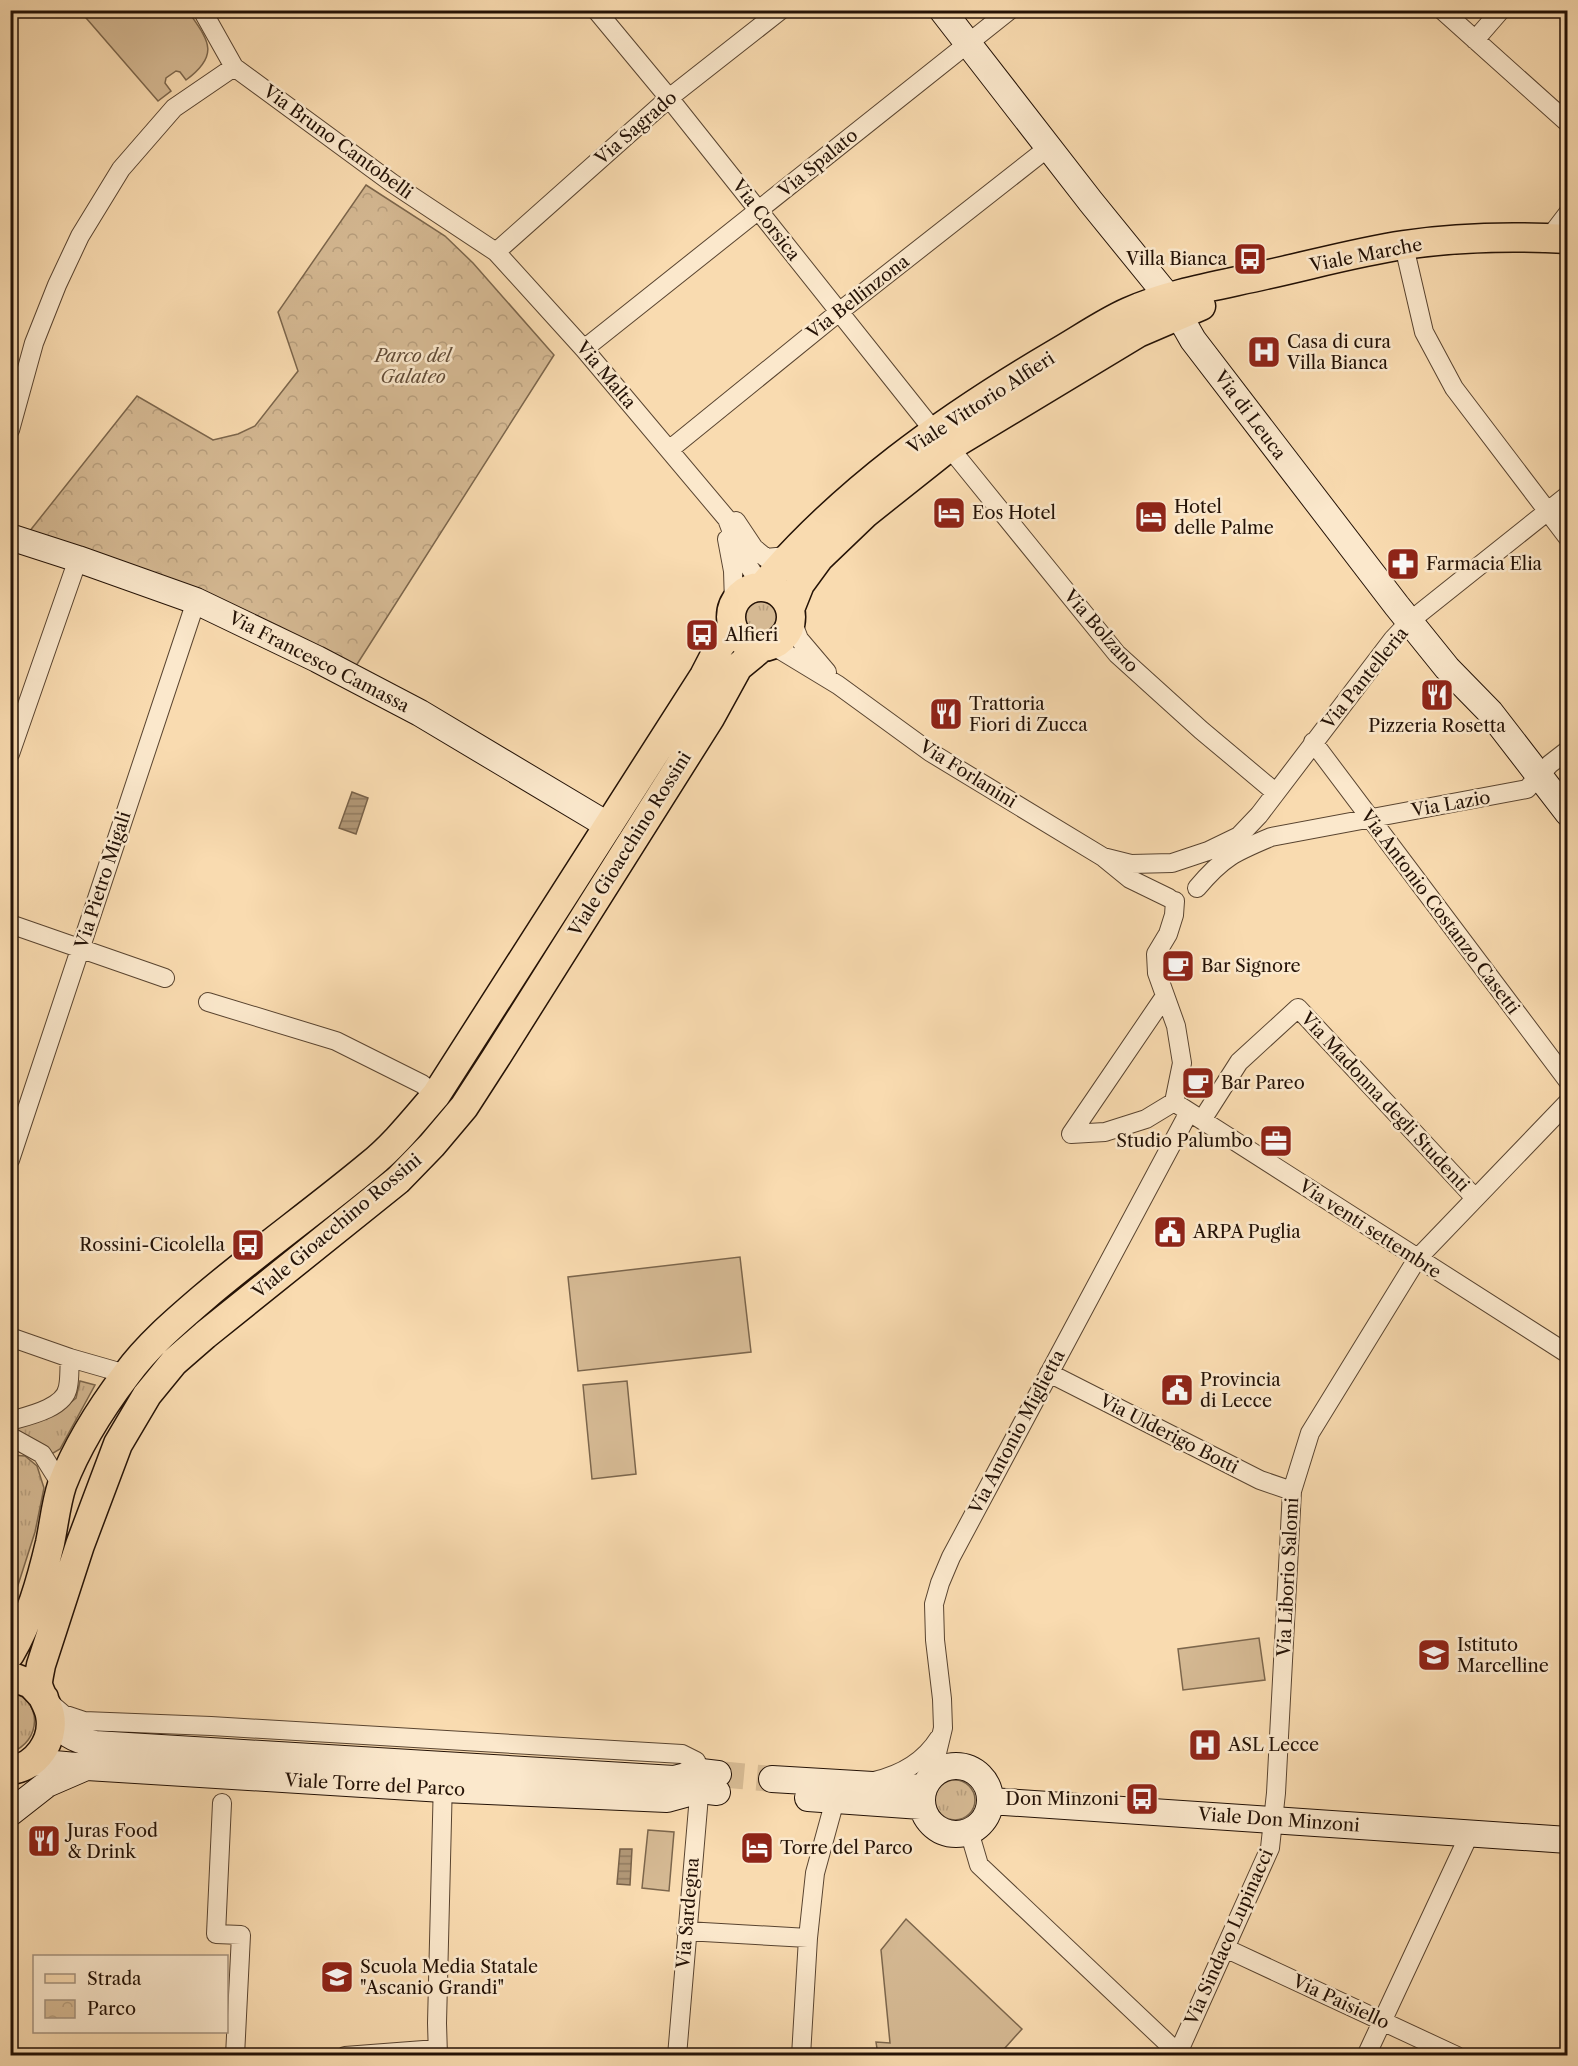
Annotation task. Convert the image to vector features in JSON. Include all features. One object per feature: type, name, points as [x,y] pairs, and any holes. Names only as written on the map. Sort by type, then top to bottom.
[{"type":"main road","name":"Viale Marche","points":[[1173,307],[1208,288],[1403,246],[1487,237],[1556,244]]},
{"type":"main road","name":"Viale Marche","points":[[1173,307],[1223,299],[1372,264],[1556,244]]},
{"type":"main road","name":"Viale Vittorio Alfieri","points":[[790,614],[800,584],[819,558],[999,387],[1128,312],[1173,307]]},
{"type":"main road","name":"Viale Vittorio Alfieri","points":[[762,587],[788,556],[876,476],[942,439]]},
{"type":"main road","points":[[762,587],[774,590],[784,598],[790,614],[788,630],[782,639],[767,646],[749,646],[739,639],[733,616],[741,595],[750,589],[762,587]]},
{"type":"main road","name":"Viale Gioacchino Rossini","points":[[10,1654],[24,1631],[45,1564],[62,1486],[82,1443],[126,1374],[151,1345],[243,1264],[372,1164],[436,1095],[704,676],[733,616]]},
{"type":"main road","name":"Viale Gioacchino Rossini","points":[[18,1770],[44,1749],[50,1733],[47,1707],[38,1684],[41,1665],[80,1545],[118,1444],[147,1395],[174,1362],[398,1180],[464,1107],[710,718],[738,667],[767,646]]},
{"type":"main road","points":[[10,1676],[31,1684],[47,1707]]},
{"type":"street","name":"Via Corsica","points":[[596,10],[942,439]]},
{"type":"street","name":"Via Sagrado","points":[[496,252],[669,98],[781,10]]},
{"type":"street","name":"Via di Leuca","points":[[942,10],[1173,307],[1193,340],[1410,621],[1447,668],[1490,712],[1568,813]]},
{"type":"street","name":"Via Spalato","points":[[584,349],[1010,10]]},
{"type":"street","points":[[1442,10],[1568,123]]},
{"type":"street","points":[[1475,40],[1501,10]]},
{"type":"street","name":"Via Bruno Cantobelli","points":[[209,14],[234,67],[392,183],[496,252]]},
{"type":"street","points":[[10,430],[34,343],[80,236],[121,170],[174,108],[234,67]]},
{"type":"street","name":"Via Bellinzona","points":[[669,450],[839,312],[1050,147]]},
{"type":"street","points":[[1556,244],[1568,213]]},
{"type":"street","name":"Via Malta","points":[[496,252],[584,349],[727,519],[739,551],[762,587]]},
{"type":"street","points":[[1407,259],[1424,332],[1454,388],[1568,538]]},
{"type":"street","name":"Via Bolzano","points":[[942,439],[1118,654],[1201,730],[1275,792]]},
{"type":"street","name":"Via Pantelleria","points":[[1172,863],[1208,851],[1239,836],[1259,815],[1393,639],[1410,621],[1568,495]]},
{"type":"street","name":"Via Malta","points":[[711,502],[732,516],[754,548],[766,558],[788,556]]},
{"type":"street","name":"Via Malta","points":[[711,502],[728,543],[733,571],[733,616]]},
{"type":"street","name":"Via Francesco Camassa","points":[[10,537],[196,601],[317,659],[420,713],[609,826]]},
{"type":"street","points":[[10,754],[78,559]]},
{"type":"street","name":"Via Pietro Migali","points":[[10,1160],[196,601]]},
{"type":"street","name":"Via Forlanini","points":[[790,614],[799,639],[838,685]]},
{"type":"street","name":"Via Forlanini","points":[[767,646],[838,685],[930,752],[1103,857],[1130,879],[1172,900]]},
{"type":"street","name":"Via Antonio Costanzo Casetti","points":[[1313,742],[1568,1081]]},
{"type":"street","name":"Via Lazio","points":[[1197,888],[1212,870],[1233,852],[1271,837],[1527,789],[1550,764],[1568,750]]},
{"type":"street","points":[[1259,815],[1263,828],[1271,837]]},
{"type":"street","name":"Via Forlanini","points":[[1103,857],[1131,864],[1181,862],[1189,865],[1195,871],[1198,879],[1197,888]]},
{"type":"street","points":[[1165,996],[1071,1134],[1106,1132],[1146,1119],[1174,1102],[1182,1064],[1176,1026],[1157,973],[1156,954],[1168,934],[1174,915],[1172,900],[1160,887],[1159,880],[1166,867],[1172,863]]},
{"type":"street","points":[[1172,900],[1185,900],[1193,895],[1197,888]]},
{"type":"street","points":[[10,924],[165,978]]},
{"type":"street","points":[[208,1002],[336,1041],[422,1084],[436,1095]]},
{"type":"street","name":"Via Madonna degli Studenti","points":[[1195,1116],[1239,1062],[1298,1008],[1475,1198]]},
{"type":"street","name":"Via venti settembre","points":[[1174,1102],[1568,1354]]},
{"type":"street","name":"Via Liborio Salomi","points":[[1274,1820],[1292,1491],[1310,1433],[1417,1259],[1568,1102]]},
{"type":"street","name":"Via Antonio Miglietta","points":[[926,1789],[943,1728],[934,1623],[934,1604],[940,1583],[951,1557],[1048,1373],[1195,1116]]},
{"type":"street","points":[[10,1337],[126,1374]]},
{"type":"street","points":[[10,1421],[39,1412],[56,1404],[64,1396],[69,1388],[70,1358]]},
{"type":"street","name":"Via Ulderigo Botti","points":[[1048,1373],[1260,1480],[1292,1491]]},
{"type":"street","points":[[10,1440],[15,1439],[42,1454],[62,1486]]},
{"type":"street","points":[[47,1707],[84,1721],[212,1726],[682,1754],[696,1761],[709,1782]]},
{"type":"street","name":"Viale Torre del Parco","points":[[47,1707],[62,1730],[76,1740],[95,1744],[667,1799],[709,1782]]},
{"type":"street","points":[[926,1789],[835,1800],[771,1787],[858,1783],[882,1779],[916,1763],[933,1748],[943,1728]]},
{"type":"street","points":[[948,1766],[966,1767],[984,1779],[990,1801],[986,1816],[977,1827],[955,1834],[943,1832],[932,1825],[924,1815],[926,1789],[948,1766]]},
{"type":"street","points":[[10,1813],[47,1784],[87,1767]]},
{"type":"street","name":"Viale Torre del Parco","points":[[18,1770],[87,1767],[444,1777]]},
{"type":"street","points":[[345,2055],[437,2052],[444,1777]]},
{"type":"street","name":"Via Sardegna","points":[[677,2055],[686,1931],[709,1782]]},
{"type":"street","points":[[858,1783],[926,1789]]},
{"type":"street","points":[[801,2055],[808,1938],[815,1873],[835,1800]]},
{"type":"street","name":"Viale Don Minzoni","points":[[990,1801],[1568,1840]]},
{"type":"street","points":[[222,1803],[216,1934],[241,1935],[235,2055]]},
{"type":"street","name":"Via Sindaco Lupinacci","points":[[1179,2054],[1270,1848],[1274,1820]]},
{"type":"street","points":[[969,1831],[979,1865],[1179,2054]]},
{"type":"street","points":[[1366,2055],[1470,1833]]},
{"type":"street","points":[[686,1931],[808,1938]]},
{"type":"street","name":"Via Paisiello","points":[[1225,1948],[1457,2055]]},
{"type":"green space","points":[[80,11],[188,11],[205,39],[208,47],[207,54],[197,71],[186,80],[180,72],[176,71],[166,78],[165,83],[171,91],[158,101]]},
{"type":"green space","name":"Parco del Galateo","points":[[366,185],[445,236],[473,263],[554,355],[354,669],[25,537],[137,396],[213,440],[238,434],[255,426],[298,371],[278,312]]},
{"type":"green space","points":[[760,598],[772,603],[777,615],[772,627],[760,632],[748,627],[743,615],[748,603]]},
{"type":"green space","points":[[740,1257],[751,1352],[578,1371],[568,1277]]},
{"type":"green space","points":[[80,1381],[95,1385],[60,1449],[50,1455],[11,1433],[11,1426],[66,1406],[76,1398]]},
{"type":"green space","points":[[627,1381],[636,1474],[592,1479],[583,1385]]},
{"type":"green space","points":[[11,1455],[25,1456],[37,1466],[44,1488],[35,1532],[11,1607]]},
{"type":"green space","points":[[1259,1638],[1265,1680],[1183,1690],[1178,1649]]},
{"type":"green space","points":[[10,1692],[21,1696],[29,1703],[35,1721],[28,1740],[11,1752]]},
{"type":"green space","points":[[955,1780],[963,1781],[969,1786],[974,1792],[974,1808],[969,1814],[963,1819],[955,1820],[947,1819],[941,1814],[936,1808],[935,1800],[936,1792],[941,1786],[947,1781]]},
{"type":"green space","points":[[648,1830],[674,1832],[669,1891],[642,1888]]},
{"type":"green space","points":[[906,1919],[1022,2029],[1005,2048],[1013,2055],[878,2055],[876,2042],[890,2043],[881,1950]]},
{"type":"shaded area","points":[[352,792],[368,798],[356,834],[339,828]]},
{"type":"shaded area","points":[[620,1849],[632,1849],[630,1885],[617,1884]]},
{"type":"tunnel","points":[[718,1774],[772,1779]]},
{"type":"place","name":"Villa Bianca","points":[[1250,259]]},
{"type":"place","name":"Casa di cura Villa Bianca","points":[[1264,352]]},
{"type":"place","name":"Eos Hotel","points":[[949,513]]},
{"type":"place","name":"Hotel delle Palme","points":[[1151,517]]},
{"type":"place","name":"Farmacia Elia","points":[[1403,564]]},
{"type":"place","name":"Alfieri","points":[[702,635]]},
{"type":"place","name":"Pizzeria Rosetta","points":[[1437,695]]},
{"type":"place","name":"Trattoria Fiori di Zucca","points":[[946,714]]},
{"type":"place","name":"Bar Signore","points":[[1178,966]]},
{"type":"place","name":"Bar Pareo","points":[[1198,1083]]},
{"type":"place","name":"Studio Palumbo","points":[[1276,1141]]},
{"type":"place","name":"ARPA Puglia","points":[[1170,1232]]},
{"type":"place","name":"Rossini-Cicolella","points":[[248,1245]]},
{"type":"place","name":"Provincia di Lecce","points":[[1177,1390]]},
{"type":"place","name":"Istituto Marcelline","points":[[1434,1655]]},
{"type":"place","name":"ASL Lecce","points":[[1205,1745]]},
{"type":"place","name":"Don Minzoni","points":[[1142,1799]]},
{"type":"place","name":"Juras Food & Drink","points":[[44,1841]]},
{"type":"place","name":"Torre del Parco","points":[[757,1848]]},
{"type":"place","name":"Scuola Media Statale \"Ascanio Grandi\"","points":[[337,1977]]}]
